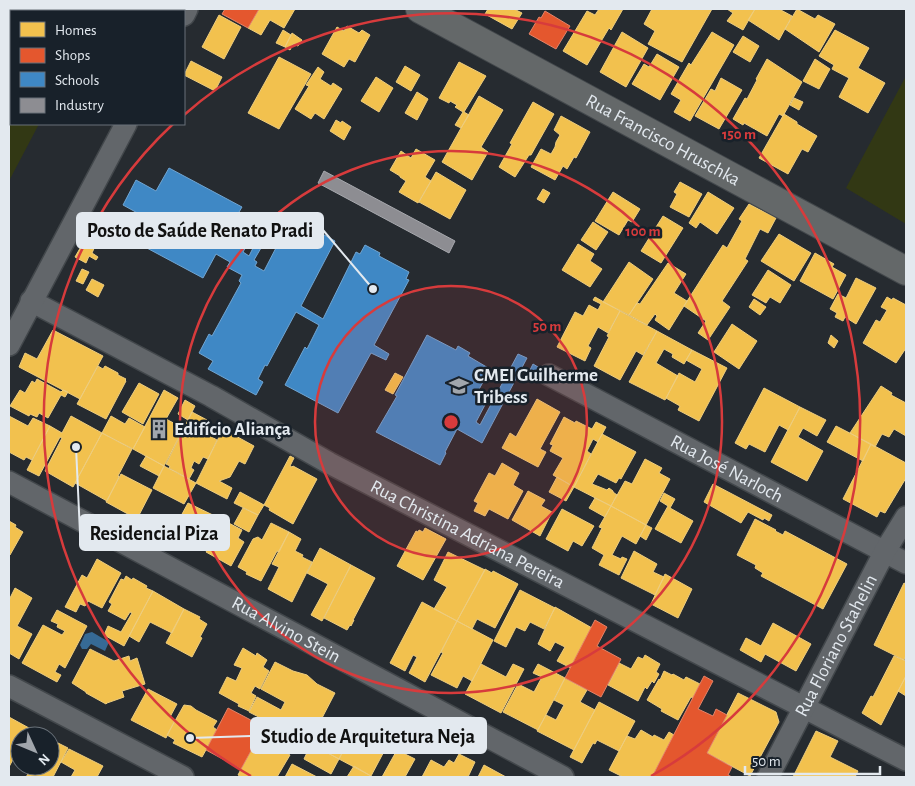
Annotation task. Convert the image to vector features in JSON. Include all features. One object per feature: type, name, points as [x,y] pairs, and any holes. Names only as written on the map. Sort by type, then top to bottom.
[{"type":"main road","name":"Rua Francisco Hruschka","points":[[420,9],[906,271]]},
{"type":"street","points":[[9,345],[125,125]]},
{"type":"street","name":"Rua Christina Adriana Pereira","points":[[31,301],[212,396],[329,463],[906,760]]},
{"type":"street","name":"Rua José Narloch","points":[[549,375],[906,563]]},
{"type":"street","name":"Rua Alvino Stein","points":[[9,482],[564,777]]},
{"type":"street","name":"Rua Floriano Stahelin","points":[[768,777],[885,552],[906,517]]},
{"type":"street","points":[[9,686],[183,777]]},
{"type":"green space","points":[[9,9],[43,9],[46,10],[10,10],[10,125],[38,125],[9,181]]},
{"type":"green space","points":[[906,76],[906,224],[846,188]]},
{"type":"water","points":[[92,632],[109,642],[105,651],[91,644],[87,649],[82,649],[80,645],[85,634]]},
{"type":"building: Homes","points":[[259,9],[295,9],[284,28],[270,20],[261,35],[248,28]]},
{"type":"building: Homes","points":[[488,9],[514,9],[522,13],[512,29],[485,14]]},
{"type":"building: Homes","points":[[599,9],[623,9],[611,30],[609,28],[587,65],[563,51],[587,11],[595,15]]},
{"type":"building: Homes","points":[[652,9],[712,9],[682,62],[648,44],[655,31],[644,24]]},
{"type":"building: Homes","points":[[727,9],[755,9],[743,30],[727,21],[733,13]]},
{"type":"building: Homes","points":[[755,9],[779,9],[792,16],[779,40],[748,20]]},
{"type":"building: Homes","points":[[797,9],[815,19],[818,15],[835,24],[819,52],[785,29]]},
{"type":"building: Homes","points":[[219,15],[241,27],[224,59],[202,47]]},
{"type":"building: Homes","points":[[347,26],[359,33],[362,30],[370,35],[355,62],[349,59],[344,67],[322,54],[337,27],[344,31]]},
{"type":"building: Homes","points":[[283,30],[291,35],[285,47],[276,43]]},
{"type":"building: Homes","points":[[835,30],[869,48],[858,68],[885,83],[868,113],[839,97],[849,78],[832,69],[834,65],[819,56]]},
{"type":"building: Homes","points":[[622,32],[648,48],[626,87],[600,72]]},
{"type":"building: Homes","points":[[712,32],[734,45],[690,121],[674,112],[681,100],[671,94],[689,63],[691,65]]},
{"type":"building: Homes","points":[[292,33],[302,40],[298,46],[293,44],[290,50],[285,47]]},
{"type":"building: Homes","points":[[743,36],[759,46],[750,62],[733,52]]},
{"type":"building: Homes","points":[[657,54],[679,67],[660,100],[632,84],[644,64],[649,67]]},
{"type":"building: Homes","points":[[279,57],[311,74],[279,129],[248,113]]},
{"type":"building: Homes","points":[[767,59],[802,82],[783,116],[779,114],[767,136],[733,119],[745,98],[747,99]]},
{"type":"building: Homes","points":[[815,59],[830,69],[819,89],[803,81]]},
{"type":"building: Homes","points":[[191,61],[222,77],[215,91],[185,76]]},
{"type":"building: Homes","points":[[459,62],[486,76],[464,112],[469,115],[461,128],[455,125],[463,112],[455,107],[457,105],[439,98]]},
{"type":"building: Homes","points":[[405,66],[420,75],[411,91],[396,82]]},
{"type":"building: Homes","points":[[318,67],[324,72],[320,79],[331,86],[333,83],[342,89],[324,119],[315,113],[311,119],[295,109],[309,86],[306,85]]},
{"type":"building: Homes","points":[[376,77],[393,88],[379,112],[361,101]]},
{"type":"building: Homes","points":[[721,78],[742,90],[719,129],[695,116],[711,89],[715,91]]},
{"type":"building: Homes","points":[[417,92],[428,99],[417,120],[405,113]]},
{"type":"building: Homes","points":[[479,96],[503,110],[481,147],[488,152],[472,180],[442,162]]},
{"type":"building: Homes","points":[[794,98],[803,102],[799,110],[790,105]]},
{"type":"building: Homes","points":[[533,102],[554,114],[531,155],[529,155],[515,177],[499,167]]},
{"type":"building: Homes","points":[[784,114],[817,136],[808,152],[802,149],[788,174],[759,158]]},
{"type":"building: Homes","points":[[561,116],[590,132],[576,158],[574,157],[567,169],[563,166],[555,180],[531,167],[541,149],[551,154],[560,135],[554,130]]},
{"type":"building: Homes","points":[[336,120],[341,123],[342,121],[351,127],[344,140],[330,131]]},
{"type":"building: Homes","points":[[416,149],[435,160],[425,177],[431,181],[418,203],[399,192],[406,181],[390,170],[401,151],[411,158]]},
{"type":"building: Homes","points":[[436,172],[466,190],[450,219],[419,202]]},
{"type":"building: Homes","points":[[680,182],[702,194],[689,217],[670,207],[677,194],[674,192]]},
{"type":"building: Homes","points":[[543,189],[550,193],[544,203],[537,199]]},
{"type":"building: Homes","points":[[613,192],[640,209],[632,222],[628,220],[619,235],[595,221]]},
{"type":"building: Homes","points":[[708,192],[734,208],[717,234],[700,222],[696,228],[689,223]]},
{"type":"building: Homes","points":[[749,204],[776,218],[768,233],[760,229],[745,259],[748,261],[722,301],[730,307],[708,340],[698,333],[706,321],[684,306],[723,245],[727,248],[742,221],[739,219]]},
{"type":"building: Homes","points":[[663,216],[683,228],[661,263],[641,251]]},
{"type":"building: Homes","points":[[593,222],[608,232],[596,250],[581,240]]},
{"type":"building: Homes","points":[[779,234],[811,253],[794,281],[761,261]]},
{"type":"building: Homes","points":[[86,238],[96,244],[92,253],[98,257],[96,260],[89,256],[86,263],[75,257]]},
{"type":"building: Homes","points":[[578,244],[594,254],[590,261],[602,269],[590,287],[562,270]]},
{"type":"building: Homes","points":[[815,253],[834,264],[832,267],[846,275],[833,299],[800,281]]},
{"type":"building: Homes","points":[[629,262],[653,279],[629,315],[603,302]]},
{"type":"building: Homes","points":[[668,263],[686,274],[674,293],[687,301],[669,330],[655,320],[657,316],[655,314],[647,325],[629,315],[637,303],[640,304]]},
{"type":"building: Homes","points":[[82,269],[89,272],[83,284],[76,281]]},
{"type":"building: Homes","points":[[768,270],[791,285],[780,303],[770,297],[766,303],[752,295]]},
{"type":"building: Homes","points":[[856,278],[876,288],[856,324],[845,317],[843,321],[835,317],[837,313],[830,309],[838,294],[846,298]]},
{"type":"building: Homes","points":[[92,279],[104,285],[98,297],[86,290]]},
{"type":"building: Homes","points":[[595,297],[620,311],[608,333],[598,327],[588,346],[591,348],[585,361],[557,347],[575,312],[583,316],[589,305],[598,310],[601,304],[593,300]]},
{"type":"building: Homes","points":[[887,297],[906,305],[906,348],[896,363],[863,343],[876,320],[880,322],[887,310],[881,307]]},
{"type":"building: Homes","points":[[754,299],[766,307],[760,315],[749,307]]},
{"type":"building: Homes","points":[[620,311],[657,331],[643,355],[636,351],[620,380],[594,366]]},
{"type":"building: Homes","points":[[732,324],[757,341],[739,369],[714,352]]},
{"type":"building: Homes","points":[[53,330],[103,356],[80,399],[19,367],[25,353],[37,359]]},
{"type":"building: Homes","points":[[657,331],[692,350],[684,364],[672,357],[673,354],[664,349],[656,363],[678,376],[665,400],[629,382]]},
{"type":"building: Homes","points":[[831,335],[838,341],[834,348],[828,343]]},
{"type":"building: Homes","points":[[692,350],[727,368],[699,421],[678,410],[680,406],[666,398],[679,373],[695,382],[702,369],[686,360]]},
{"type":"building: Homes","points":[[98,366],[103,369],[105,366],[126,379],[106,419],[77,404]]},
{"type":"building: Homes","points":[[395,373],[403,377],[393,394],[385,390]]},
{"type":"building: Homes","points":[[37,379],[61,392],[63,390],[68,392],[65,397],[61,395],[48,418],[39,413],[37,417],[30,414],[29,416],[10,406],[20,390],[25,393],[32,381],[35,383]]},
{"type":"building: Homes","points":[[139,383],[159,394],[143,424],[122,412]]},
{"type":"building: Homes","points":[[881,386],[892,393],[891,395],[906,403],[906,436],[894,429],[889,437],[882,434],[875,447],[850,433]]},
{"type":"building: Homes","points":[[764,388],[800,407],[788,430],[779,425],[765,452],[749,444],[746,449],[735,443]]},
{"type":"building: Homes","name":"Edifício Aliança","points":[[164,390],[178,398],[166,419],[181,427],[178,430],[174,428],[173,430],[180,435],[164,466],[133,449]]},
{"type":"building: Homes","points":[[537,399],[560,412],[540,449],[546,452],[538,467],[502,448],[510,433],[516,437]]},
{"type":"building: Homes","points":[[185,400],[195,406],[188,420],[178,414]]},
{"type":"building: Homes","points":[[800,407],[826,420],[817,436],[803,428],[798,437],[823,451],[807,481],[771,462]]},
{"type":"building: Homes","points":[[192,412],[207,420],[205,422],[215,428],[210,436],[217,440],[208,459],[203,457],[199,464],[194,461],[191,468],[194,470],[189,479],[169,468],[170,466],[166,464]]},
{"type":"building: Homes","points":[[9,416],[28,426],[33,418],[50,426],[32,460],[26,457],[24,460],[9,452]]},
{"type":"building: Homes","points":[[71,416],[102,433],[73,487],[45,471],[62,438],[60,437],[39,476],[27,470],[50,426],[62,433]]},
{"type":"building: Homes","points":[[111,416],[125,424],[129,418],[145,427],[133,449],[102,433]]},
{"type":"building: Homes","points":[[564,417],[592,429],[596,422],[606,427],[598,442],[593,439],[587,451],[591,454],[574,487],[553,475],[563,458],[550,451],[553,445],[550,444]]},
{"type":"building: Homes","points":[[836,426],[871,444],[863,461],[827,442]]},
{"type":"building: Homes","points":[[223,429],[254,446],[245,464],[239,461],[230,477],[219,481],[232,488],[227,499],[196,483]]},
{"type":"building: Homes","points":[[102,433],[132,449],[107,501],[75,483]]},
{"type":"building: Homes","points":[[602,434],[636,452],[621,479],[619,478],[616,483],[598,474],[592,484],[607,490],[609,488],[617,495],[611,506],[574,487]]},
{"type":"building: Homes","points":[[871,444],[906,463],[906,478],[885,513],[880,511],[877,517],[843,499]]},
{"type":"building: Homes","points":[[146,456],[164,466],[159,476],[140,466]]},
{"type":"building: Homes","points":[[290,456],[294,458],[290,466],[317,479],[293,524],[264,505]]},
{"type":"building: Homes","points":[[645,459],[662,468],[659,473],[670,479],[646,525],[611,506],[625,481],[632,484]]},
{"type":"building: Homes","points":[[502,463],[519,473],[513,485],[523,491],[508,519],[489,509],[485,516],[474,511],[478,503],[474,501],[489,473],[495,476]]},
{"type":"building: Homes","points":[[164,466],[196,483],[184,504],[153,488]]},
{"type":"building: Homes","points":[[121,474],[152,490],[137,519],[106,502]]},
{"type":"building: Homes","points":[[557,477],[574,487],[566,501],[549,492]]},
{"type":"building: Homes","points":[[713,484],[772,515],[769,521],[748,512],[741,523],[704,502]]},
{"type":"building: Homes","points":[[528,491],[545,500],[541,506],[552,512],[540,536],[512,520]]},
{"type":"building: Homes","points":[[240,492],[264,505],[258,515],[234,503]]},
{"type":"building: Homes","points":[[664,493],[675,499],[670,508],[693,521],[681,543],[655,529],[668,506],[660,501]]},
{"type":"building: Homes","points":[[595,498],[611,506],[605,517],[589,508]]},
{"type":"building: Homes","points":[[188,503],[217,517],[200,550],[168,535]]},
{"type":"building: Homes","points":[[611,506],[646,525],[636,544],[622,536],[612,555],[621,559],[622,557],[627,559],[619,575],[599,565],[604,555],[592,548],[602,528],[599,527]]},
{"type":"building: Homes","points":[[243,508],[258,515],[249,532],[234,524]]},
{"type":"building: Homes","points":[[562,509],[594,526],[582,546],[573,541],[568,551],[546,539]]},
{"type":"building: Homes","points":[[755,519],[783,535],[785,531],[847,564],[823,609],[761,576],[763,573],[755,568],[756,565],[737,555]]},
{"type":"building: Homes","points":[[223,520],[242,530],[238,538],[244,542],[231,566],[206,552],[210,546],[203,543],[215,521],[221,524]]},
{"type":"building: Homes","points":[[9,521],[23,532],[10,555],[9,555]]},
{"type":"building: Homes","points":[[271,523],[289,532],[261,581],[246,574],[247,572],[238,567],[253,539],[258,537],[262,540]]},
{"type":"building: Homes","points":[[646,525],[652,528],[646,540],[640,536]]},
{"type":"building: Homes","points":[[425,528],[446,539],[423,580],[397,566],[416,531],[423,532]]},
{"type":"building: Homes","points":[[289,532],[301,539],[295,551],[312,562],[292,602],[268,589],[279,567],[272,564]]},
{"type":"building: Homes","points":[[320,548],[351,565],[322,621],[311,615],[328,584],[307,573]]},
{"type":"building: Homes","points":[[634,551],[657,564],[653,572],[664,577],[655,595],[621,578]]},
{"type":"building: Homes","points":[[448,552],[485,570],[457,621],[434,609],[447,587],[434,580]]},
{"type":"building: Homes","points":[[97,559],[121,573],[102,608],[88,601],[85,606],[80,604],[76,612],[65,607],[82,575],[87,578]]},
{"type":"building: Homes","points":[[351,565],[375,578],[351,626],[347,630],[324,618]]},
{"type":"building: Homes","points":[[485,569],[518,584],[495,628],[477,619],[472,629],[457,621]]},
{"type":"building: Homes","points":[[665,574],[692,589],[678,618],[651,604]]},
{"type":"building: Homes","points":[[126,576],[132,580],[133,578],[153,591],[124,646],[104,635],[108,626],[121,632],[132,613],[130,612],[125,620],[108,611],[112,604],[109,602],[121,579],[124,580]]},
{"type":"building: Homes","points":[[904,583],[906,584],[906,656],[904,660],[874,645]]},
{"type":"building: Homes","points":[[15,588],[32,598],[17,626],[32,634],[19,659],[9,653],[9,600]]},
{"type":"building: Homes","points":[[520,590],[555,608],[544,629],[530,622],[525,631],[516,627],[506,647],[494,641]]},
{"type":"building: Homes","points":[[153,591],[184,609],[172,633],[150,622],[139,642],[129,636]]},
{"type":"building: Homes","points":[[422,602],[457,621],[425,682],[409,673],[417,657],[413,655],[405,671],[390,663]]},
{"type":"building: Homes","points":[[555,607],[592,628],[571,668],[557,661],[565,647],[555,642],[550,651],[538,644]]},
{"type":"building: Homes","points":[[184,609],[200,617],[199,619],[207,624],[192,657],[166,643]]},
{"type":"building: Homes","points":[[57,610],[87,626],[65,668],[59,664],[55,672],[61,675],[57,682],[22,663],[43,625],[62,635],[65,631],[57,627],[58,624],[51,621]]},
{"type":"building: Homes","points":[[457,621],[493,640],[472,681],[463,676],[457,688],[431,675]]},
{"type":"building: Homes","points":[[773,623],[811,644],[796,671],[765,654],[761,662],[740,650],[746,638],[761,646]]},
{"type":"building: Homes","points":[[243,648],[256,656],[257,653],[267,660],[263,667],[269,671],[260,689],[255,686],[251,693],[256,696],[249,711],[219,693],[227,677],[236,681],[242,668],[234,665]]},
{"type":"building: Homes","points":[[90,649],[114,661],[129,656],[130,661],[137,658],[145,684],[122,691],[124,697],[106,704],[86,693],[72,683]]},
{"type":"building: Homes","points":[[645,655],[660,664],[656,672],[659,674],[654,683],[652,681],[647,689],[645,687],[638,701],[608,685],[619,663],[631,669],[638,657],[643,659]]},
{"type":"building: Homes","points":[[894,656],[906,661],[906,676],[881,725],[862,713],[871,696],[873,697]]},
{"type":"building: Homes","points":[[275,662],[293,671],[307,675],[317,684],[335,693],[309,743],[249,712],[257,697],[281,710],[285,702],[261,689]]},
{"type":"building: Homes","points":[[481,664],[506,677],[513,664],[524,669],[501,713],[465,694]]},
{"type":"building: Homes","points":[[538,664],[565,678],[538,730],[503,712],[518,684],[534,692],[542,677],[533,673]]},
{"type":"building: Homes","points":[[664,671],[684,680],[686,677],[700,684],[678,720],[661,711],[662,709],[647,700]]},
{"type":"building: Homes","points":[[906,676],[906,696],[898,691]]},
{"type":"building: Homes","points":[[565,678],[587,690],[580,702],[595,710],[574,750],[537,731],[546,715],[556,720],[564,705],[554,700]]},
{"type":"building: Homes","points":[[148,689],[177,704],[170,717],[175,720],[166,738],[131,720]]},
{"type":"building: Homes","points":[[738,693],[776,712],[779,722],[750,776],[707,753]]},
{"type":"building: Homes","points":[[599,702],[635,721],[619,751],[597,740],[595,744],[593,743],[582,763],[570,757]]},
{"type":"building: Homes","points":[[184,705],[191,706],[217,721],[213,727],[217,730],[202,757],[173,743],[175,740],[167,735]]},
{"type":"building: Homes","points":[[9,717],[25,726],[10,726],[9,767]]},
{"type":"building: Homes","points":[[326,718],[337,723],[333,732],[325,728],[326,726],[323,724]]},
{"type":"building: Homes","points":[[317,728],[346,744],[339,759],[309,743]]},
{"type":"building: Homes","points":[[359,730],[366,734],[367,732],[388,744],[371,776],[339,759],[346,746],[350,748]]},
{"type":"building: Homes","points":[[641,730],[653,737],[654,735],[664,740],[669,732],[674,735],[652,777],[623,777],[609,770],[627,736],[635,739]]},
{"type":"building: Homes","points":[[816,731],[838,741],[830,757],[858,771],[855,777],[793,777]]},
{"type":"building: Homes","points":[[258,737],[290,755],[277,777],[242,777],[238,775]]},
{"type":"building: Homes","points":[[60,744],[68,748],[60,763]]},
{"type":"building: Homes","points":[[311,744],[339,759],[331,774],[304,759]]},
{"type":"building: Homes","points":[[69,749],[103,766],[97,777],[71,777],[75,770],[61,762]]},
{"type":"building: Homes","points":[[397,750],[415,759],[405,777],[382,777]]},
{"type":"building: Homes","points":[[459,754],[475,762],[468,777],[422,777],[431,760],[444,767],[449,760],[454,763]]},
{"type":"building: Homes","points":[[292,764],[317,777],[285,777]]},
{"type":"building: Homes","points":[[484,765],[506,777],[478,777]]},
{"type":"building: Homes","points":[[354,766],[371,776],[372,777],[347,777]]},
{"type":"building: Homes","points":[[27,776],[54,776],[53,777]]},
{"type":"building: Shops","points":[[225,9],[259,9],[248,28],[222,14]]},
{"type":"building: Shops","points":[[545,11],[570,26],[556,49],[529,34]]},
{"type":"building: Shops","points":[[595,620],[607,627],[597,646],[621,659],[601,697],[565,678]]},
{"type":"building: Shops","points":[[704,676],[713,681],[698,709],[713,716],[716,709],[727,715],[707,753],[732,767],[728,775],[732,777],[652,777]]},
{"type":"building: Shops","points":[[228,708],[264,727],[241,769],[206,750]]},
{"type":"building: Schools","points":[[169,168],[242,207],[229,229],[249,241],[243,252],[249,256],[255,244],[261,248],[254,260],[257,262],[255,266],[264,271],[292,217],[335,241],[301,306],[323,319],[356,252],[360,254],[365,245],[380,253],[379,256],[409,272],[406,279],[409,280],[374,345],[389,354],[386,360],[371,353],[338,413],[285,385],[319,325],[296,312],[258,379],[263,382],[256,395],[208,369],[213,361],[199,353],[209,334],[212,336],[241,283],[239,281],[242,275],[227,267],[230,262],[216,254],[203,278],[130,239],[143,216],[123,205],[136,180],[156,191]]},
{"type":"building: Schools","points":[[427,335],[456,350],[458,346],[470,353],[468,356],[490,369],[476,395],[487,401],[476,422],[480,425],[518,354],[527,358],[482,443],[457,429],[440,465],[376,432],[397,396],[395,395]]},
{"type":"building: Schools","points":[[533,364],[543,370],[538,380],[528,374]]},
{"type":"building: Industry","points":[[324,171],[455,241],[449,253],[318,183]]},
{"type":"place","name":"Posto de Saúde Renato Pradi","points":[[373,289]]},
{"type":"place","name":"CMEI Guilherme Tribess","points":[[459,386]]},
{"type":"place","name":"Edifício Aliança","points":[[159,429]]},
{"type":"place","name":"Residencial Piza","points":[[76,447]]},
{"type":"place","name":"Studio de Arquitetura Neja","points":[[190,738]]}]
